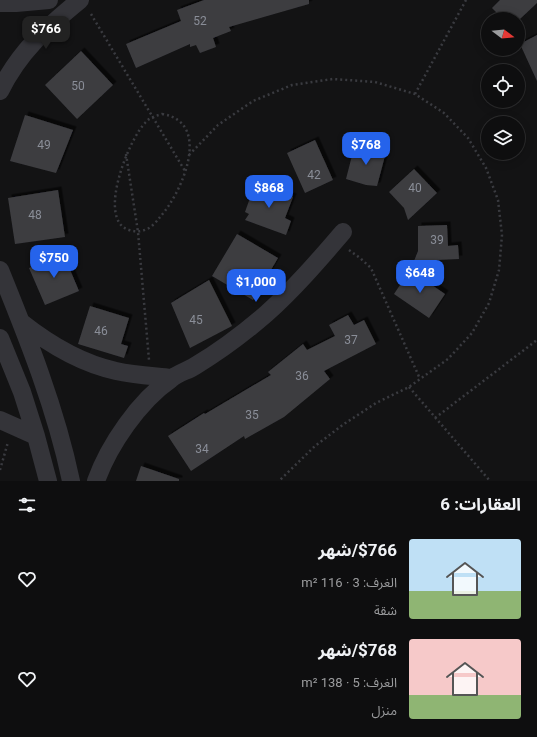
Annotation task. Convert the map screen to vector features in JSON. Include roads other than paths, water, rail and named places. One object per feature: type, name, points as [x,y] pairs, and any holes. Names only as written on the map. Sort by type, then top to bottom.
[{"type":"street","points":[[0,3],[49,0]]},
{"type":"street","points":[[0,91],[7,76],[30,44],[58,18],[85,6]]},
{"type":"street","points":[[96,481],[113,446],[129,421],[149,398],[171,378],[193,368],[222,349],[266,314],[307,274],[338,237]]},
{"type":"street","points":[[0,270],[21,322],[45,390],[66,459],[71,481]]},
{"type":"street","points":[[21,322],[48,342],[90,364],[116,371],[171,378]]},
{"type":"street","points":[[0,372],[2,368],[2,344]]},
{"type":"street","points":[[2,344],[22,392],[48,481]]},
{"type":"street","points":[[6,422],[36,436]]}]
